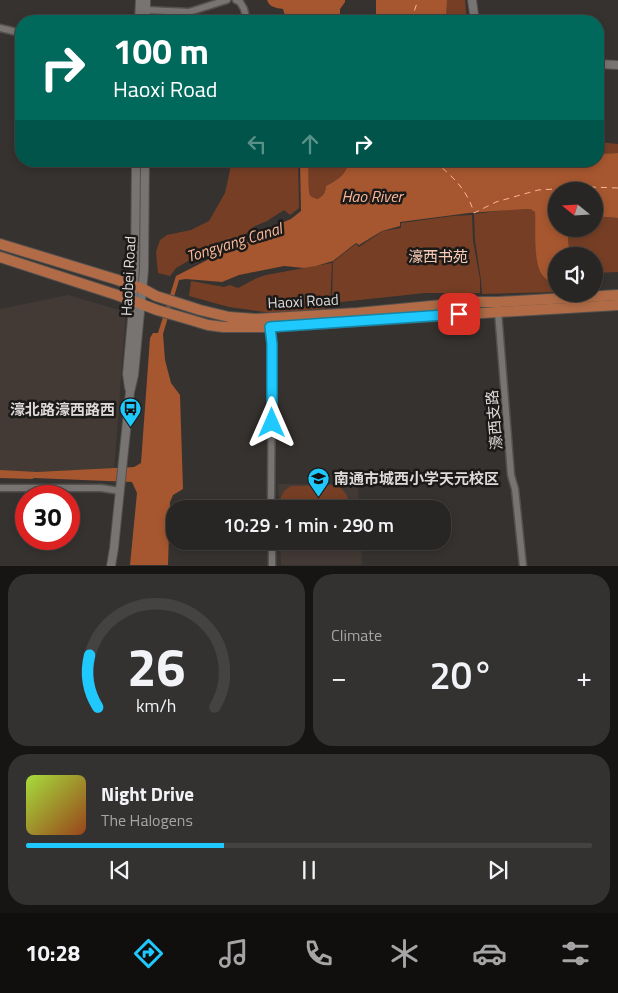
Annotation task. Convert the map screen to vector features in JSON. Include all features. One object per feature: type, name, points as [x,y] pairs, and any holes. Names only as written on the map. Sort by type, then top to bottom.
[{"type":"main road","name":"Haoxi Road","points":[[0,244],[118,280],[139,287],[156,296],[229,317],[256,319],[357,313],[474,302],[498,307],[618,305]]},
{"type":"main road","name":"Haoxi Road","points":[[0,257],[181,318],[223,327],[270,327],[618,295]]},
{"type":"street","points":[[140,0],[140,15]]},
{"type":"street","points":[[146,0],[146,15]]},
{"type":"street","points":[[146,10],[189,12],[227,0]]},
{"type":"street","points":[[236,0],[240,2],[246,15]]},
{"type":"street","points":[[472,2],[474,15]]},
{"type":"street","points":[[0,28],[15,32]]},
{"type":"street","points":[[604,64],[618,65]]},
{"type":"street","name":"Haobei Road","points":[[136,167],[139,287]]},
{"type":"street","name":"Haobei Road","points":[[111,566],[130,392],[127,374],[139,287],[144,270],[145,167]]},
{"type":"street","name":"濠西支路","points":[[498,307],[511,475],[516,489],[523,566]]},
{"type":"street","points":[[270,327],[272,344],[271,500]]},
{"type":"street","points":[[0,488],[120,488]]},
{"type":"street","points":[[272,550],[272,566]]},
{"type":"shaded area","points":[[68,295],[126,312],[114,471],[0,473],[0,309]]},
{"type":"shaded area","name":"南通市城西小学天元校区","points":[[278,484],[358,484],[359,500],[279,500]]},
{"type":"shaded area","points":[[280,550],[361,550],[362,565],[281,565]]},
{"type":"green space","points":[[447,0],[465,0],[467,15],[446,15]]},
{"type":"green space","points":[[604,143],[618,144],[618,153],[604,154]]},
{"type":"green space","points":[[231,167],[298,167],[299,208],[290,215],[284,210],[253,227],[235,244],[212,247],[176,268],[170,276],[158,273],[156,252],[160,240],[167,235],[191,230],[209,221],[225,193]]},
{"type":"green space","points":[[308,167],[347,167],[338,179],[326,186],[324,194],[318,199],[312,197],[309,193]]},
{"type":"green space","points":[[515,209],[530,209],[535,212],[536,253],[548,279],[548,292],[482,294],[475,240],[474,214]]},
{"type":"green space","name":"濠西书苑","points":[[472,215],[473,241],[480,279],[480,293],[425,293],[332,303],[333,262],[356,244],[359,247],[383,231],[401,228],[401,223]]},
{"type":"green space","points":[[603,217],[618,218],[618,272],[603,273],[603,247],[569,247],[568,239],[602,238]]},
{"type":"green space","points":[[332,263],[330,308],[273,313],[229,307],[189,296],[191,281],[224,287],[230,285],[238,288],[266,275]]},
{"type":"green space","points":[[337,485],[347,495],[348,500],[281,500],[285,490],[291,486]]},
{"type":"water","points":[[267,0],[345,0],[340,9],[340,15],[285,15],[283,9],[275,8]]},
{"type":"water","points":[[376,0],[447,0],[446,15],[376,15]]},
{"type":"water","name":"Hao River","points":[[618,153],[618,218],[603,217],[603,182],[548,182],[548,238],[568,238],[569,247],[548,247],[548,280],[541,273],[538,265],[536,257],[535,212],[530,209],[469,213],[400,222],[400,226],[382,231],[359,245],[356,243],[333,261],[316,266],[304,268],[284,266],[239,275],[222,282],[179,280],[163,334],[165,360],[171,383],[180,395],[183,489],[173,495],[171,500],[166,500],[166,550],[168,550],[168,565],[130,565],[137,493],[132,482],[0,478],[0,470],[37,472],[134,467],[141,463],[150,338],[153,333],[158,333],[176,276],[217,255],[240,247],[267,229],[291,219],[301,211],[300,167],[308,167],[309,193],[312,197],[318,199],[324,194],[326,186],[338,179],[347,167],[604,167],[604,154]]},
{"type":"ferry route","points":[[413,15],[418,0]]},
{"type":"ferry route","points":[[441,167],[463,190],[474,213],[496,202],[538,190],[590,187],[618,188]]},
{"type":"place","name":"濠北路濠西路西","points":[[131,428]]},
{"type":"place","name":"南通市城西小学天元校区","points":[[318,497]]},
{"type":"route","points":[[272,423],[272,344],[270,327],[459,314]]},
{"type":"water label","name":"Tongyang Canal","points":[[234,242]]}]
